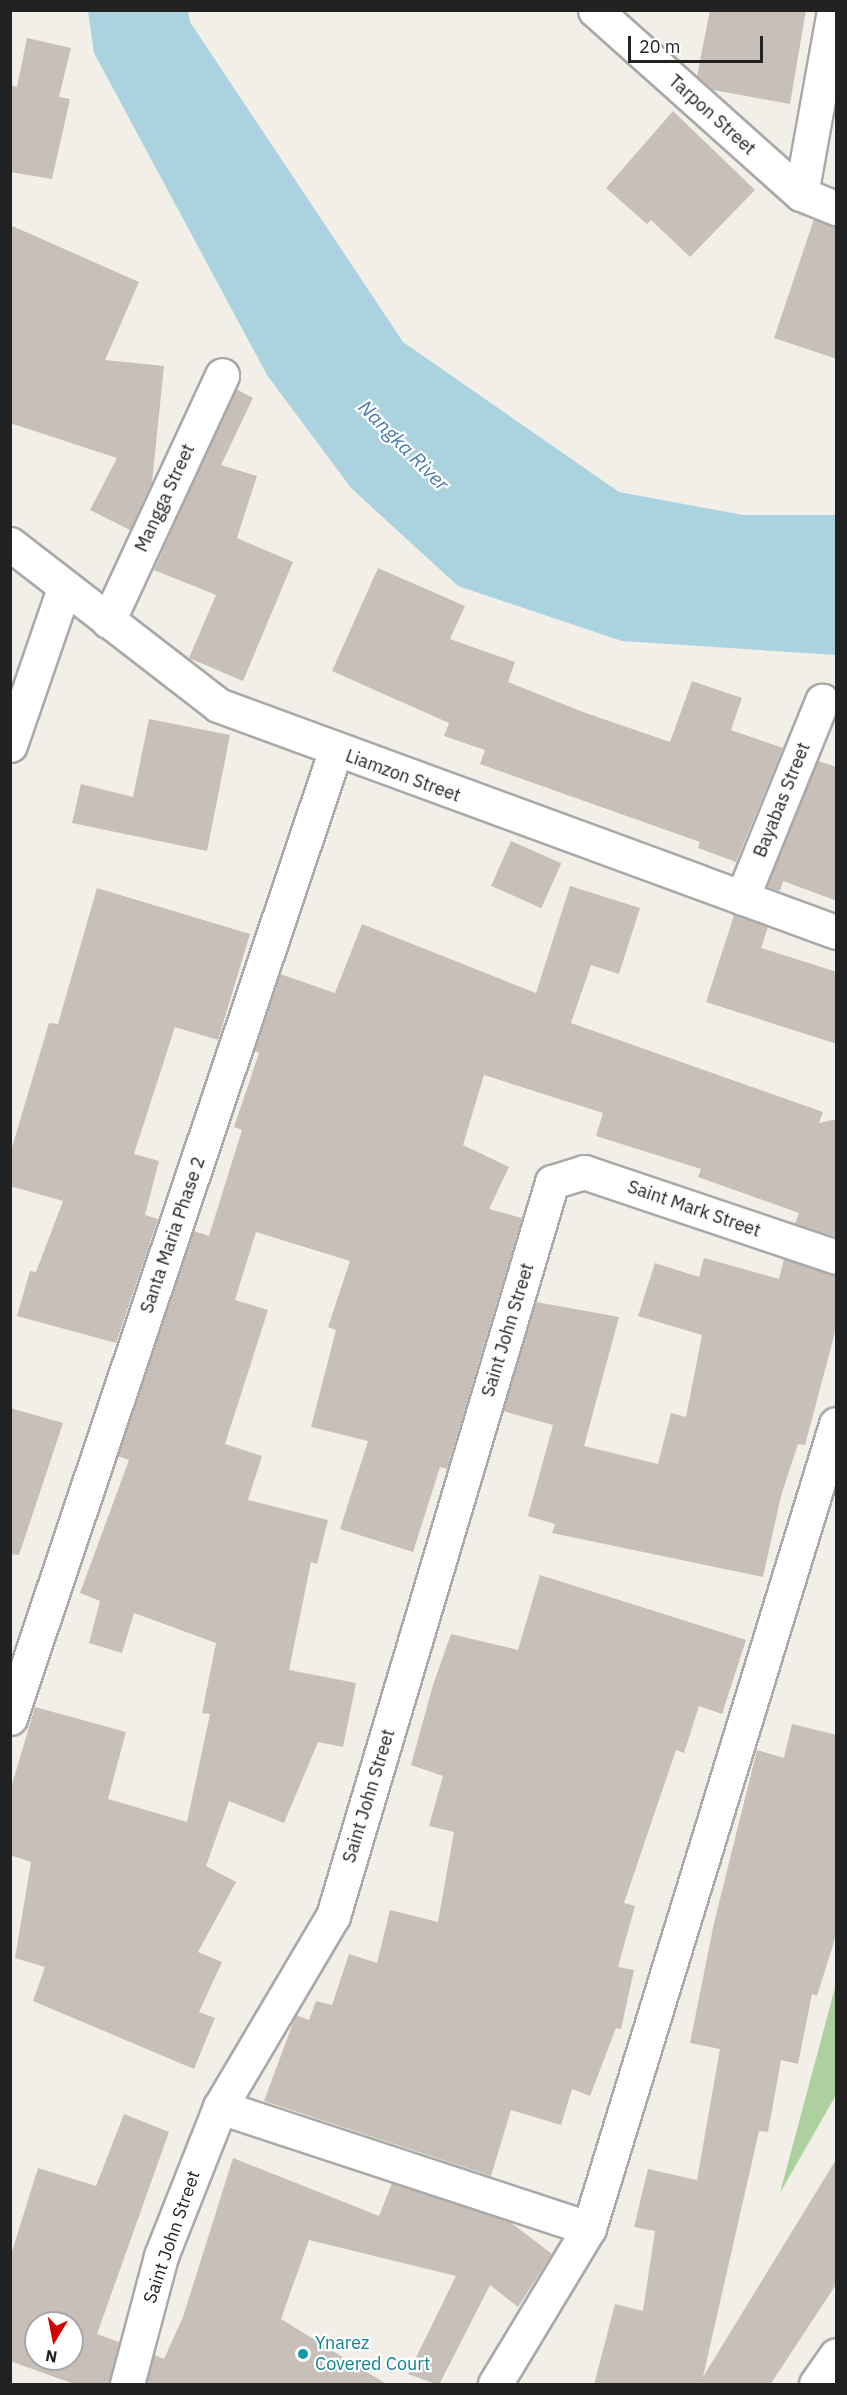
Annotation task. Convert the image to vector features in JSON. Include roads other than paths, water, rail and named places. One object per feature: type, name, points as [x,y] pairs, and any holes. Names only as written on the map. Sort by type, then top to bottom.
[{"type":"street","name":"Tarpon Street","points":[[595,10],[801,194],[837,208]]},
{"type":"street","points":[[801,194],[834,10]]},
{"type":"street","name":"Mangga Street","points":[[108,621],[222,375]]},
{"type":"street","name":"Liamzon Street","points":[[10,544],[218,705],[336,752],[837,932]]},
{"type":"street","points":[[10,745],[64,588]]},
{"type":"street","name":"Bayabas Street","points":[[742,898],[822,701]]},
{"type":"street","name":"Santa Maria Phase 2","points":[[10,1718],[336,752]]},
{"type":"street","name":"Saint Mark Street","points":[[552,1182],[584,1172],[837,1257]]},
{"type":"street","name":"Saint John Street","points":[[127,2385],[162,2256],[220,2107],[333,1916],[552,1182]]},
{"type":"street","points":[[495,2385],[589,2228],[837,1424]]},
{"type":"street","points":[[220,2107],[589,2228]]},
{"type":"street","points":[[816,2385],[837,2355]]},
{"type":"water","name":"Nangka River","points":[[88,11],[188,11],[190,22],[403,342],[619,492],[743,515],[836,515],[836,655],[622,641],[458,586],[351,488],[267,375],[94,53]]},
{"type":"place","name":"Ynarez Covered Court","points":[[303,2354]]}]
